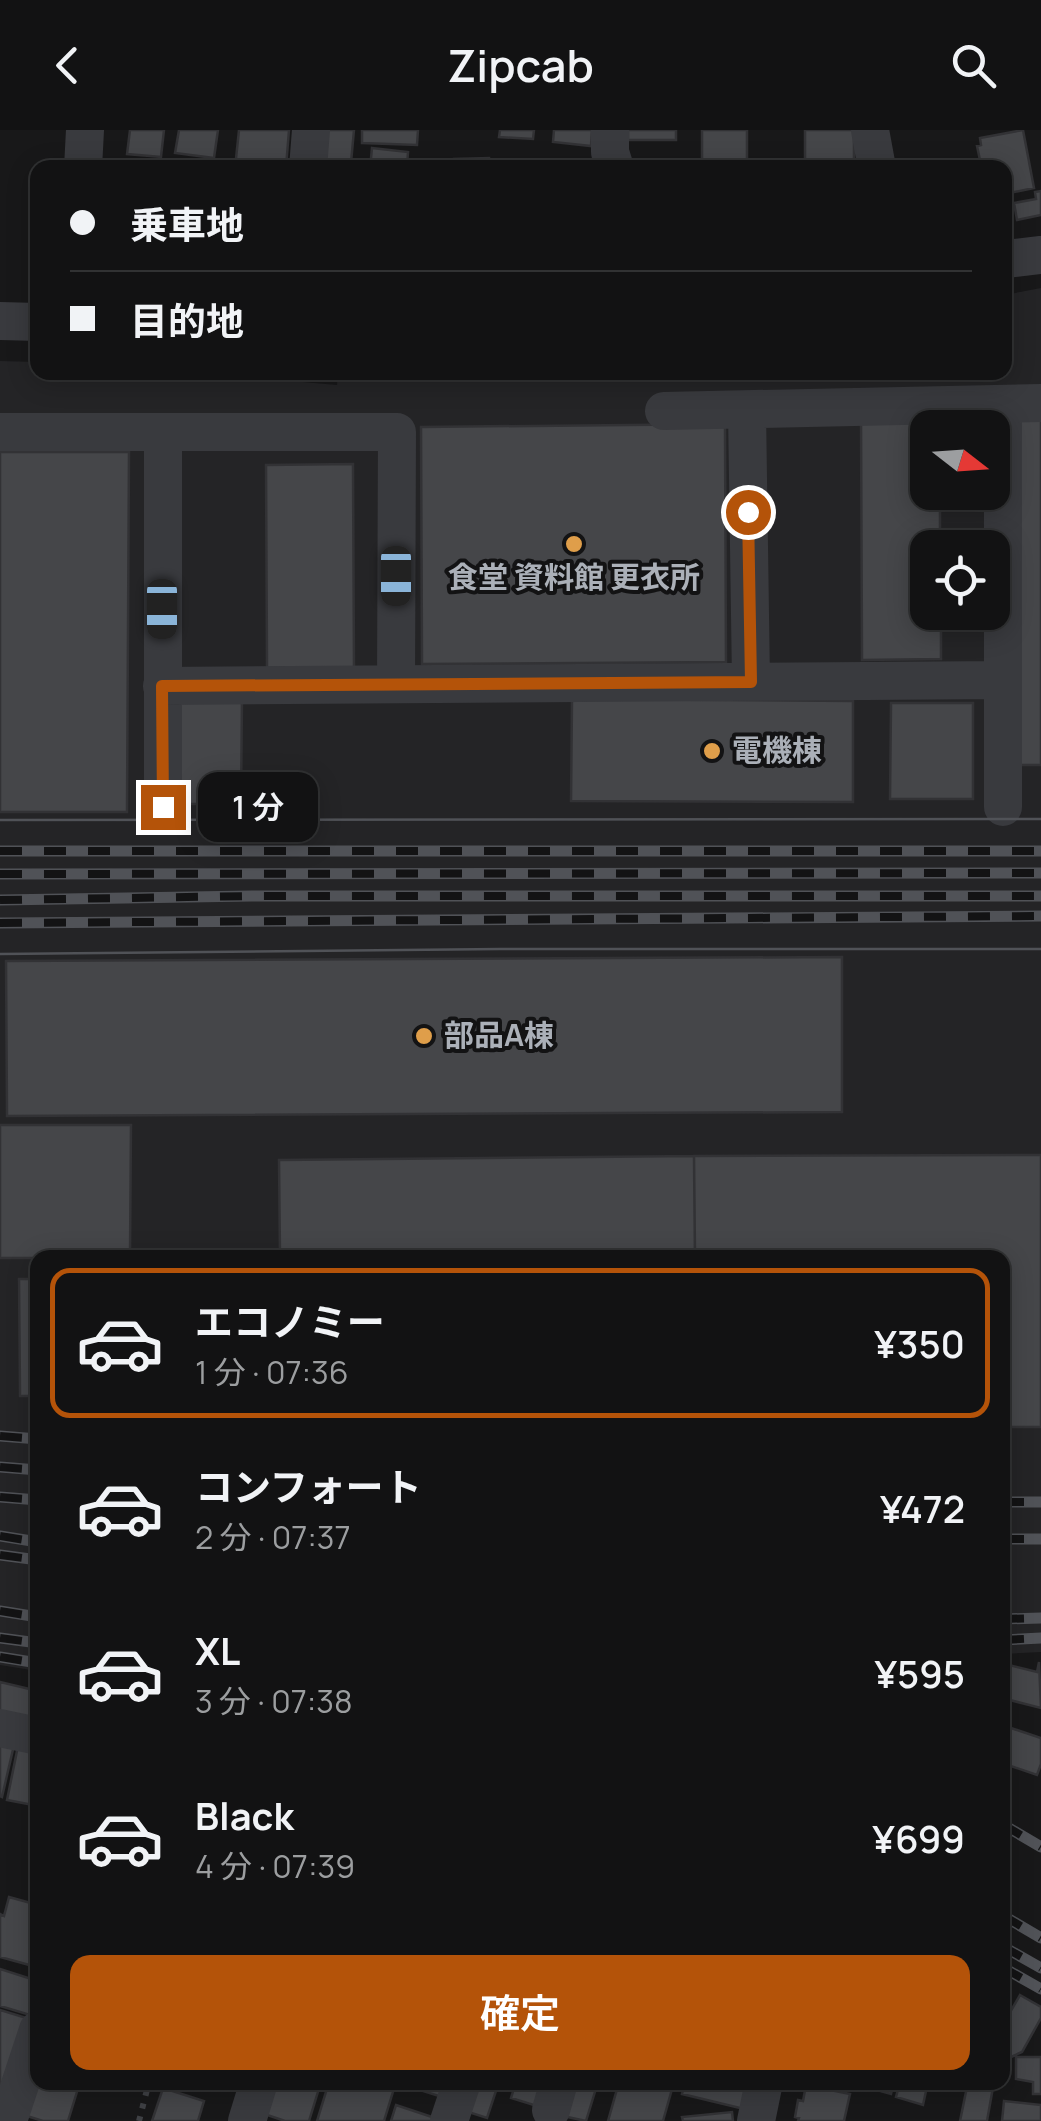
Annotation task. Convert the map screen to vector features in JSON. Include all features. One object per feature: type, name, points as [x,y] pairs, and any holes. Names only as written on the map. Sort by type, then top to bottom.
[{"type":"street","points":[[83,160],[84,130]]},
{"type":"street","points":[[309,160],[311,130]]},
{"type":"street","points":[[610,130],[612,160]]},
{"type":"street","points":[[870,130],[876,160]]},
{"type":"street","points":[[1012,258],[1041,255]]},
{"type":"street","points":[[0,321],[30,322]]},
{"type":"street","points":[[664,411],[1041,403]]},
{"type":"street","points":[[1003,404],[1003,807]]},
{"type":"street","points":[[747,410],[751,682]]},
{"type":"street","points":[[0,432],[397,432],[396,684]]},
{"type":"street","points":[[163,432],[163,807]]},
{"type":"street","points":[[162,686],[1003,680]]},
{"type":"street","points":[[0,1728],[30,1734]]},
{"type":"street","points":[[4,2120],[30,2051]]},
{"type":"street","points":[[247,2121],[257,2090]]},
{"type":"street","points":[[450,2121],[460,2090]]},
{"type":"street","points":[[756,2121],[762,2090]]},
{"type":"path","points":[[139,2121],[147,2090]]},
{"type":"shaded area","points":[[1041,288],[1041,1652],[1010,1654],[1010,1250],[30,1250],[30,1670],[0,1665],[0,361],[30,362],[30,380],[291,381],[337,385],[337,380],[1012,380],[1012,294]]},
{"type":"building","points":[[130,130],[164,130],[161,157],[127,154]]},
{"type":"building","points":[[179,130],[218,130],[214,158],[175,153]]},
{"type":"building","points":[[239,130],[289,130],[287,160],[236,160]]},
{"type":"building","points":[[320,130],[354,130],[351,160],[318,160]]},
{"type":"building","points":[[362,130],[418,130],[417,145],[362,143]]},
{"type":"building","points":[[500,130],[534,130],[533,139],[499,137]]},
{"type":"building","points":[[554,130],[592,130],[591,146],[553,142]]},
{"type":"building","points":[[628,130],[676,130],[676,140],[628,140]]},
{"type":"building","points":[[702,130],[747,130],[747,160],[702,160]]},
{"type":"building","points":[[805,130],[854,130],[854,160],[805,160]]},
{"type":"building","points":[[1023,130],[1034,188],[1012,193],[1012,160],[980,160],[980,138]]},
{"type":"building","points":[[372,148],[408,152],[407,160],[371,160]]},
{"type":"building","points":[[1041,191],[1041,215],[1017,220],[1014,203],[1036,199],[1035,192]]},
{"type":"building","points":[[1018,416],[1041,416],[1041,765],[1016,765]]},
{"type":"building","points":[[910,418],[910,510],[940,510],[940,530],[910,530],[910,630],[941,630],[941,659],[862,660],[861,419]]},
{"type":"building","name":"食堂 資料館 更衣所","points":[[725,424],[726,662],[422,664],[421,427]]},
{"type":"building","points":[[0,452],[129,452],[127,812],[0,812]]},
{"type":"building","points":[[353,464],[354,667],[267,668],[266,465]]},
{"type":"building","points":[[180,699],[242,700],[241,804],[179,804]]},
{"type":"building","name":"電機棟","points":[[572,699],[853,701],[853,802],[571,801]]},
{"type":"building","points":[[891,703],[973,703],[973,799],[890,799]]},
{"type":"building","name":"部品A棟","points":[[842,957],[842,1112],[7,1116],[6,961]]},
{"type":"building","points":[[0,1125],[131,1125],[130,1250],[30,1250],[30,1258],[0,1258]]},
{"type":"building","points":[[1041,1155],[1041,1427],[1010,1427],[1010,1250],[695,1250],[694,1156]]},
{"type":"building","points":[[694,1156],[695,1250],[280,1250],[279,1160]]},
{"type":"building","points":[[19,1279],[30,1279],[30,1396],[20,1396]]},
{"type":"building","points":[[1039,1662],[1041,1708],[1010,1700],[1010,1665],[1037,1672]]},
{"type":"building","points":[[0,1682],[30,1689],[30,1721],[0,1714]]},
{"type":"building","points":[[1010,1728],[1041,1738],[1037,1775],[1010,1766]]},
{"type":"building","points":[[15,1741],[2,1797],[0,1742]]},
{"type":"building","points":[[18,1746],[30,1748],[30,1804],[7,1800]]},
{"type":"building","points":[[9,1897],[30,1903],[30,1965],[0,1957],[0,1914],[4,1916]]},
{"type":"building","points":[[0,1969],[30,1978],[30,2015],[0,2006]]},
{"type":"building","points":[[1020,1995],[1041,2007],[1041,2018],[1022,2052],[1011,2057],[1010,2056],[1010,2012]]},
{"type":"building","points":[[0,2010],[30,2019],[30,2027],[0,2102]]},
{"type":"building","points":[[1016,2057],[1041,2057],[1041,2094],[1033,2094],[1033,2082],[1016,2079]]},
{"type":"building","points":[[33,2090],[78,2090],[68,2121],[43,2121],[17,2113]]},
{"type":"building","points":[[162,2090],[204,2101],[198,2121],[152,2121]]},
{"type":"building","points":[[272,2090],[319,2090],[309,2121],[285,2121],[264,2114]]},
{"type":"building","points":[[327,2090],[394,2090],[384,2121],[317,2121]]},
{"type":"building","points":[[420,2090],[447,2090],[445,2098]]},
{"type":"building","points":[[468,2090],[496,2090],[487,2118],[462,2110]]},
{"type":"building","points":[[514,2090],[545,2090],[540,2107],[511,2098]]},
{"type":"building","points":[[566,2090],[596,2090],[586,2121],[558,2115]]},
{"type":"building","points":[[617,2090],[672,2090],[663,2121],[608,2121]]},
{"type":"building","points":[[683,2090],[748,2090],[744,2109],[682,2094]]},
{"type":"building","points":[[805,2090],[850,2094],[844,2121],[798,2121],[798,2100],[803,2101]]},
{"type":"building","points":[[898,2090],[926,2090],[923,2105],[896,2097]]},
{"type":"building","points":[[966,2090],[993,2090],[987,2121],[960,2121]]},
{"type":"building","points":[[1004,2101],[1041,2105],[1041,2121],[1002,2121]]},
{"type":"building","points":[[396,2105],[438,2119],[438,2121],[391,2121]]},
{"type":"building","points":[[732,2112],[733,2121],[683,2121],[682,2117]]},
{"type":"tram line","points":[[0,820],[1041,819]]},
{"type":"tram line","points":[[0,954],[1041,949]]},
{"type":"railway","points":[[0,851],[1041,851]]},
{"type":"railway","points":[[0,874],[1041,873]]},
{"type":"railway","points":[[0,900],[252,896],[1041,896]]},
{"type":"railway","points":[[0,923],[1041,916]]},
{"type":"railway","points":[[0,1436],[30,1438]]},
{"type":"railway","points":[[0,1467],[30,1469]]},
{"type":"railway","points":[[0,1497],[30,1499]]},
{"type":"railway","points":[[1010,1502],[1041,1502]]},
{"type":"railway","points":[[0,1536],[30,1541]]},
{"type":"railway","points":[[1010,1539],[1041,1539]]},
{"type":"railway","points":[[0,1555],[30,1559]]},
{"type":"railway","points":[[0,1611],[30,1616]]},
{"type":"railway","points":[[1010,1619],[1041,1618]]},
{"type":"railway","points":[[0,1638],[30,1642]]},
{"type":"railway","points":[[1010,1640],[1041,1638]]},
{"type":"railway","points":[[0,1657],[30,1662]]},
{"type":"railway","points":[[1010,1829],[1041,1847]]},
{"type":"railway","points":[[1010,1920],[1041,1938]]},
{"type":"railway","points":[[1010,1951],[1041,1968]]},
{"type":"railway","points":[[1010,1972],[1041,1989]]},
{"type":"place","name":"食堂 資料館 更衣所","points":[[574,544]]},
{"type":"place","name":"電機棟","points":[[712,751]]},
{"type":"place","name":"部品A棟","points":[[424,1036]]},
{"type":"route","points":[[163,807],[162,686],[751,682],[748,512]]}]
